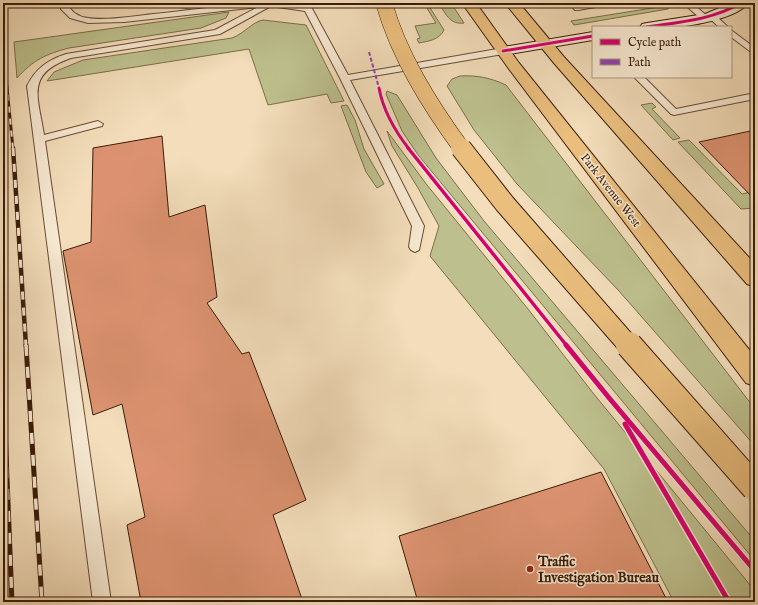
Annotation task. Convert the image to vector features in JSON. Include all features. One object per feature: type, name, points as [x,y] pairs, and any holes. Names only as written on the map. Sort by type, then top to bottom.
[{"type":"main road","points":[[384,3],[397,39],[414,75],[434,109],[486,180],[546,251],[755,488]]},
{"type":"main road","name":"Park Avenue West","points":[[469,3],[503,51],[755,375]]},
{"type":"main road","points":[[512,3],[546,44],[755,278]]},
{"type":"street","points":[[653,26],[707,17],[728,11],[741,3]]},
{"type":"street","points":[[503,51],[592,36]]},
{"type":"lane","points":[[64,3],[65,9],[73,16],[88,21],[124,20],[271,3]]},
{"type":"lane","points":[[174,3],[180,5],[271,3],[307,6],[345,78],[418,226],[415,247]]},
{"type":"lane","points":[[102,602],[32,86],[37,74],[52,62],[69,56],[217,32],[271,3]]},
{"type":"lane","points":[[573,3],[578,8],[608,3]]},
{"type":"lane","points":[[687,3],[722,26]]},
{"type":"lane","points":[[732,34],[755,52]]},
{"type":"lane","points":[[345,78],[503,51]]},
{"type":"lane","points":[[640,78],[674,112],[755,96]]},
{"type":"lane","points":[[40,139],[98,124]]},
{"type":"green space","points":[[424,3],[427,3],[444,30],[437,38],[419,43],[417,39],[420,38],[415,26],[436,23]]},
{"type":"green space","points":[[451,3],[464,23],[452,21],[440,5]]},
{"type":"green space","points":[[671,5],[668,9],[574,25],[571,21]]},
{"type":"green space","points":[[229,12],[226,18],[201,28],[61,50],[40,58],[17,78],[14,42]]},
{"type":"green space","points":[[263,20],[306,25],[344,101],[331,103],[327,94],[268,105],[249,49],[47,81],[54,72],[83,60],[232,38],[255,23]]},
{"type":"green space","points":[[460,76],[472,76],[495,80],[506,85],[755,409],[755,446],[619,291],[517,184],[474,130],[447,86],[452,79]]},
{"type":"green space","points":[[387,91],[397,95],[436,158],[484,221],[755,541],[755,561],[418,155],[402,131],[386,94]]},
{"type":"green space","points":[[652,103],[656,107],[652,109],[680,138],[673,140],[641,105]]},
{"type":"green space","points":[[347,105],[355,120],[364,149],[384,184],[377,188],[366,172],[341,106]]},
{"type":"green space","points":[[387,131],[427,185],[528,309],[593,393],[755,591],[755,602],[674,602],[604,469],[430,256],[439,226],[392,146]]},
{"type":"green space","points":[[689,140],[742,194],[755,191],[755,208],[741,209],[678,142]]},
{"type":"building","points":[[755,130],[755,200],[699,142]]},
{"type":"building","points":[[162,136],[169,217],[205,205],[217,297],[207,303],[242,354],[249,352],[306,500],[273,515],[303,602],[141,602],[127,525],[145,517],[122,404],[93,415],[63,251],[91,242],[93,148]]},
{"type":"building","name":"Traffic Investigation Bureau","points":[[601,472],[668,602],[418,602],[399,536]]},
{"type":"railway","points":[[3,47],[13,149]]},
{"type":"railway","points":[[13,148],[26,346]]},
{"type":"railway","points":[[26,345],[42,602]]},
{"type":"railway","points":[[3,379],[12,602]]},
{"type":"marked path","points":[[369,52],[379,88]]},
{"type":"cycle path","points":[[654,26],[696,20],[720,14],[741,3]]},
{"type":"cycle path","points":[[503,51],[592,36]]},
{"type":"cycle path","points":[[379,88],[382,103],[400,138],[610,399],[755,571]]},
{"type":"cycle path","points":[[625,424],[729,602]]},
{"type":"place","name":"Traffic Investigation Bureau","points":[[530,569]]}]
